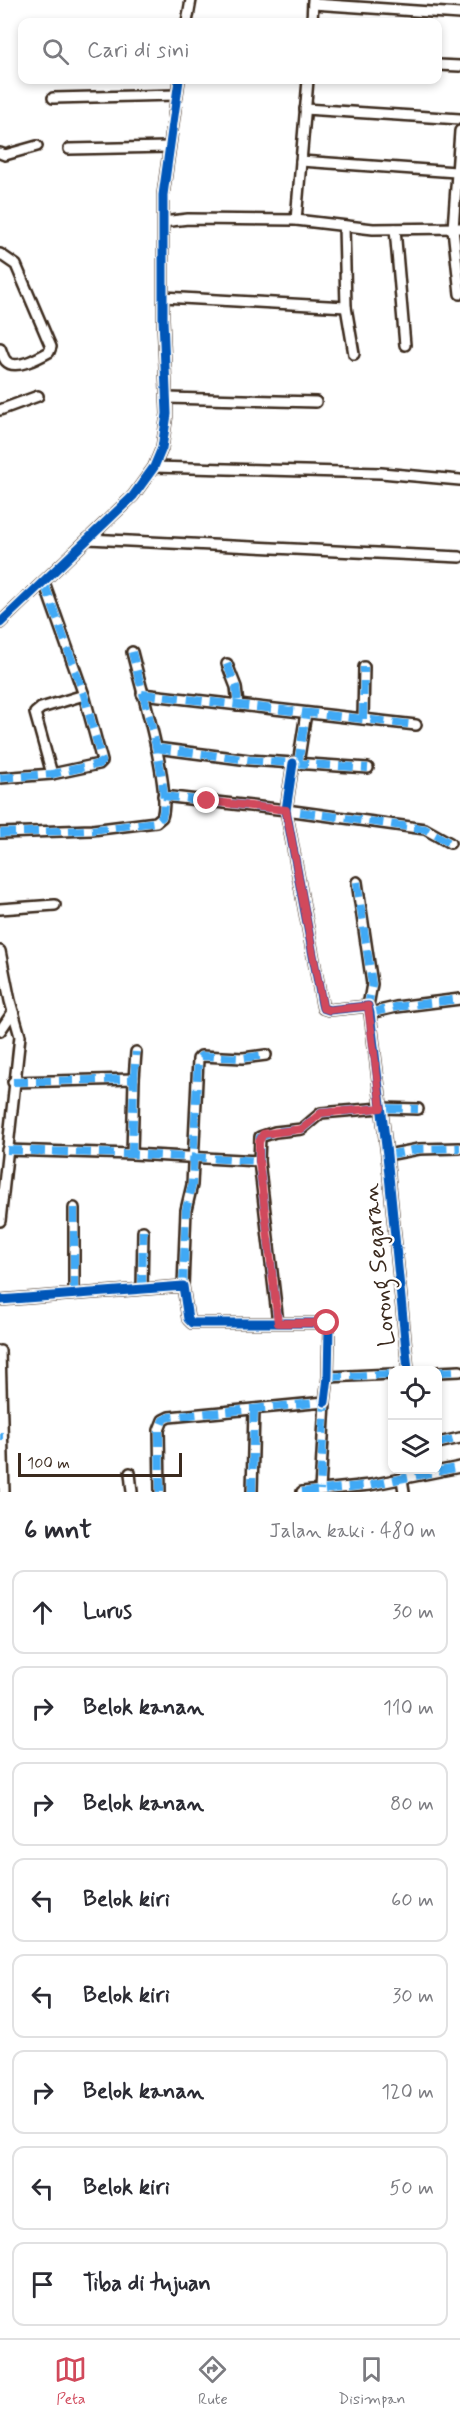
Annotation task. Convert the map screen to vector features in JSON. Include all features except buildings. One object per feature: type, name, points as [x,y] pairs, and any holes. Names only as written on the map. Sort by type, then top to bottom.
[{"type":"street","points":[[189,18],[191,0]]},
{"type":"street","points":[[312,18],[313,2],[460,14]]},
{"type":"street","points":[[442,65],[460,66]]},
{"type":"street","points":[[0,623],[133,496],[153,467],[162,447],[167,398],[163,297],[163,195],[178,84]]},
{"type":"street","points":[[296,220],[308,84]]},
{"type":"street","points":[[53,98],[176,95]]},
{"type":"street","points":[[305,109],[460,119]]},
{"type":"street","points":[[460,131],[456,172],[460,294]]},
{"type":"street","points":[[0,153],[5,154],[37,146]]},
{"type":"street","points":[[69,149],[169,147]]},
{"type":"street","points":[[301,161],[456,172]]},
{"type":"street","points":[[163,222],[188,219],[296,220],[373,229],[457,229]]},
{"type":"street","points":[[344,226],[346,307],[354,354]]},
{"type":"street","points":[[395,229],[405,345]]},
{"type":"street","points":[[0,348],[6,361],[12,365],[18,365],[49,352],[51,347],[16,265],[2,258]]},
{"type":"street","points":[[163,297],[346,307]]},
{"type":"street","points":[[0,410],[38,396]]},
{"type":"street","points":[[167,398],[316,402]]},
{"type":"street","points":[[153,467],[381,473],[460,480]]},
{"type":"street","points":[[88,539],[460,557]]},
{"type":"street","points":[[0,778],[52,774],[99,764],[102,760],[84,695],[44,582]]},
{"type":"street","points":[[0,833],[92,830],[156,822],[162,818],[163,796],[156,748],[132,652]]},
{"type":"street","points":[[227,664],[236,687],[238,705]]},
{"type":"street","points":[[363,719],[364,667]]},
{"type":"street","points":[[142,694],[416,725]]},
{"type":"street","points":[[52,774],[35,713],[41,708],[84,695]]},
{"type":"street","points":[[306,713],[286,810],[323,1008],[369,1010],[460,999]]},
{"type":"street","points":[[156,748],[295,764],[368,768]]},
{"type":"street","points":[[163,796],[425,829],[450,843]]},
{"type":"street","name":"Lorong Segaran","points":[[357,882],[372,984],[369,1010],[387,1155],[408,1366]]},
{"type":"street","points":[[0,909],[55,905]]},
{"type":"street","points":[[0,951],[1,965],[20,1036],[13,1082],[0,1221]]},
{"type":"street","points":[[0,1031],[13,1012]]},
{"type":"street","points":[[132,1154],[136,1052]]},
{"type":"street","points":[[266,1055],[243,1058],[201,1056],[198,1059],[194,1157],[192,1185],[186,1210],[183,1286],[188,1319],[192,1323],[327,1323],[329,1328],[328,1377],[320,1490]]},
{"type":"street","points":[[13,1082],[134,1079]]},
{"type":"street","points":[[278,1323],[259,1161],[259,1142],[263,1134],[302,1129],[321,1113],[381,1108],[418,1109]]},
{"type":"street","points":[[387,1155],[419,1149],[460,1148]]},
{"type":"street","points":[[7,1150],[259,1161]]},
{"type":"street","points":[[74,1208],[74,1294]]},
{"type":"street","points":[[142,1289],[143,1231]]},
{"type":"street","points":[[0,1300],[183,1286]]},
{"type":"street","points":[[0,1351],[4,1492]]},
{"type":"street","points":[[442,1372],[460,1371]]},
{"type":"street","points":[[328,1377],[388,1374]]},
{"type":"street","points":[[160,1492],[159,1430],[163,1420],[169,1417],[325,1402]]},
{"type":"street","points":[[252,1492],[254,1409]]},
{"type":"street","points":[[442,1442],[460,1438]]},
{"type":"street","points":[[442,1470],[460,1467]]},
{"type":"street","points":[[130,1473],[132,1492]]},
{"type":"street","points":[[302,1492],[370,1488],[415,1474]]},
{"type":"street","points":[[402,1479],[404,1492]]},
{"type":"marked path","points":[[0,778],[52,774],[99,764],[102,761],[84,695],[44,582]]},
{"type":"marked path","points":[[0,833],[92,830],[156,822],[162,817],[163,784],[159,761],[132,652]]},
{"type":"marked path","points":[[227,664],[236,687],[238,705]]},
{"type":"marked path","points":[[363,719],[364,667]]},
{"type":"marked path","points":[[142,694],[416,725]]},
{"type":"marked path","points":[[298,764],[306,713]]},
{"type":"marked path","points":[[156,748],[249,760],[368,768]]},
{"type":"marked path","points":[[163,796],[425,829],[450,843]]},
{"type":"marked path","points":[[357,882],[372,984],[368,1006]]},
{"type":"marked path","points":[[370,1013],[396,1007],[460,999]]},
{"type":"marked path","points":[[134,1079],[136,1052]]},
{"type":"marked path","points":[[183,1286],[186,1210],[192,1185],[198,1059],[201,1056],[243,1058],[266,1055]]},
{"type":"marked path","points":[[13,1082],[134,1079],[132,1154]]},
{"type":"marked path","points":[[278,1323],[259,1161],[260,1137],[275,1132],[302,1129],[321,1113],[381,1108],[418,1109]]},
{"type":"marked path","points":[[387,1155],[419,1149],[460,1148]]},
{"type":"marked path","points":[[7,1150],[259,1161]]},
{"type":"marked path","points":[[74,1208],[74,1294]]},
{"type":"marked path","points":[[142,1289],[143,1231]]},
{"type":"marked path","points":[[442,1372],[460,1371]]},
{"type":"marked path","points":[[328,1377],[388,1374]]},
{"type":"marked path","points":[[160,1492],[159,1430],[163,1420],[169,1417],[325,1402],[320,1490]]},
{"type":"marked path","points":[[252,1492],[254,1409]]},
{"type":"marked path","points":[[442,1442],[460,1438]]},
{"type":"marked path","points":[[302,1492],[370,1485],[460,1467]]},
{"type":"cycle path","points":[[0,623],[133,496],[154,467],[162,448],[167,414],[163,319],[163,195],[178,84]]},
{"type":"cycle path","points":[[293,763],[286,810],[323,1008],[329,1010],[368,1006],[370,1013],[387,1155],[408,1366]]},
{"type":"cycle path","points":[[0,1300],[183,1286],[188,1319],[192,1323],[327,1323],[329,1328],[328,1377],[325,1402]]},
{"type":"route","points":[[207,801],[286,810],[323,1008],[329,1010],[368,1006],[370,1013],[381,1108],[321,1113],[302,1129],[294,1132],[263,1134],[259,1142],[259,1161],[278,1323],[327,1323]]}]
